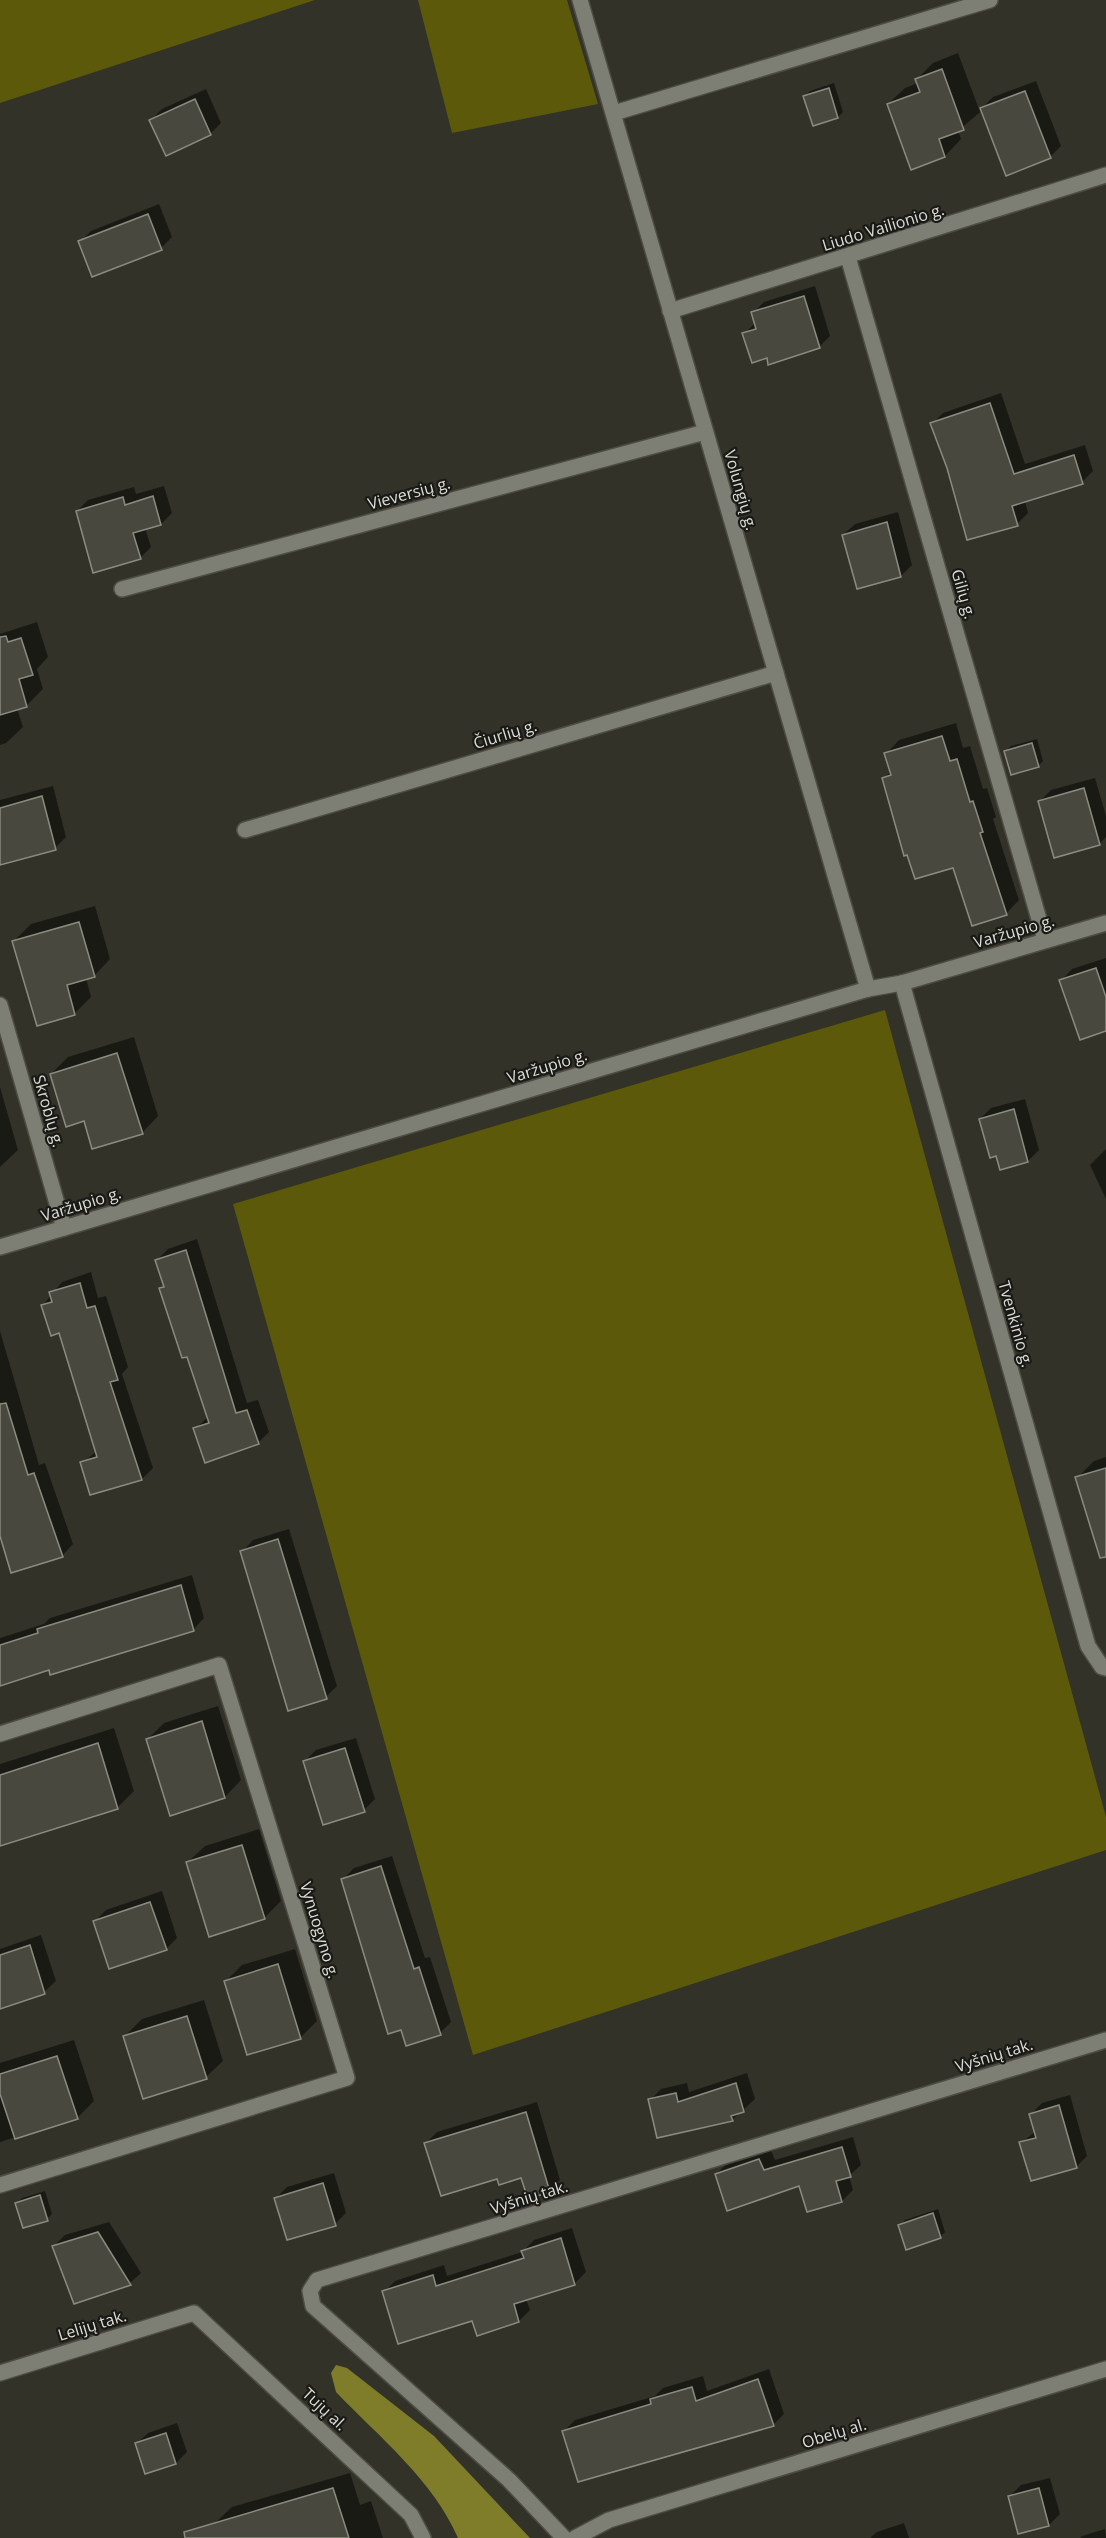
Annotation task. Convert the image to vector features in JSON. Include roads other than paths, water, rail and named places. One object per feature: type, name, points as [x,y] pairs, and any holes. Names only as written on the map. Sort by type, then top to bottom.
[{"type":"street","name":"Volungių g.","points":[[580,0],[868,989]]},
{"type":"street","points":[[614,113],[990,0]]},
{"type":"street","name":"Liudo Vailionio g.","points":[[670,310],[1106,176]]},
{"type":"street","name":"Gilių g.","points":[[848,257],[1045,940]]},
{"type":"street","name":"Vieversių g.","points":[[122,589],[705,432]]},
{"type":"street","name":"Čiurlių g.","points":[[245,830],[776,673]]},
{"type":"street","name":"Varžupio g.","points":[[0,1247],[868,989],[902,983],[1106,923]]},
{"type":"street","name":"Tvenkinio g.","points":[[902,983],[1088,1646],[1102,1667],[1106,1668]]},
{"type":"street","name":"Skroblų g.","points":[[0,1005],[64,1228]]},
{"type":"street","name":"Vynuogyno g.","points":[[0,1734],[219,1665],[347,2078],[0,2185]]},
{"type":"street","name":"Vyšnių tak.","points":[[564,2538],[509,2480],[313,2306],[310,2291],[317,2280],[1106,2040]]},
{"type":"street","name":"Lelijų tak.","points":[[0,2373],[194,2313]]},
{"type":"street","name":"Tujų al.","points":[[194,2313],[411,2515],[423,2538]]},
{"type":"street","name":"Obelų al.","points":[[575,2538],[609,2520],[1106,2369]]}]
